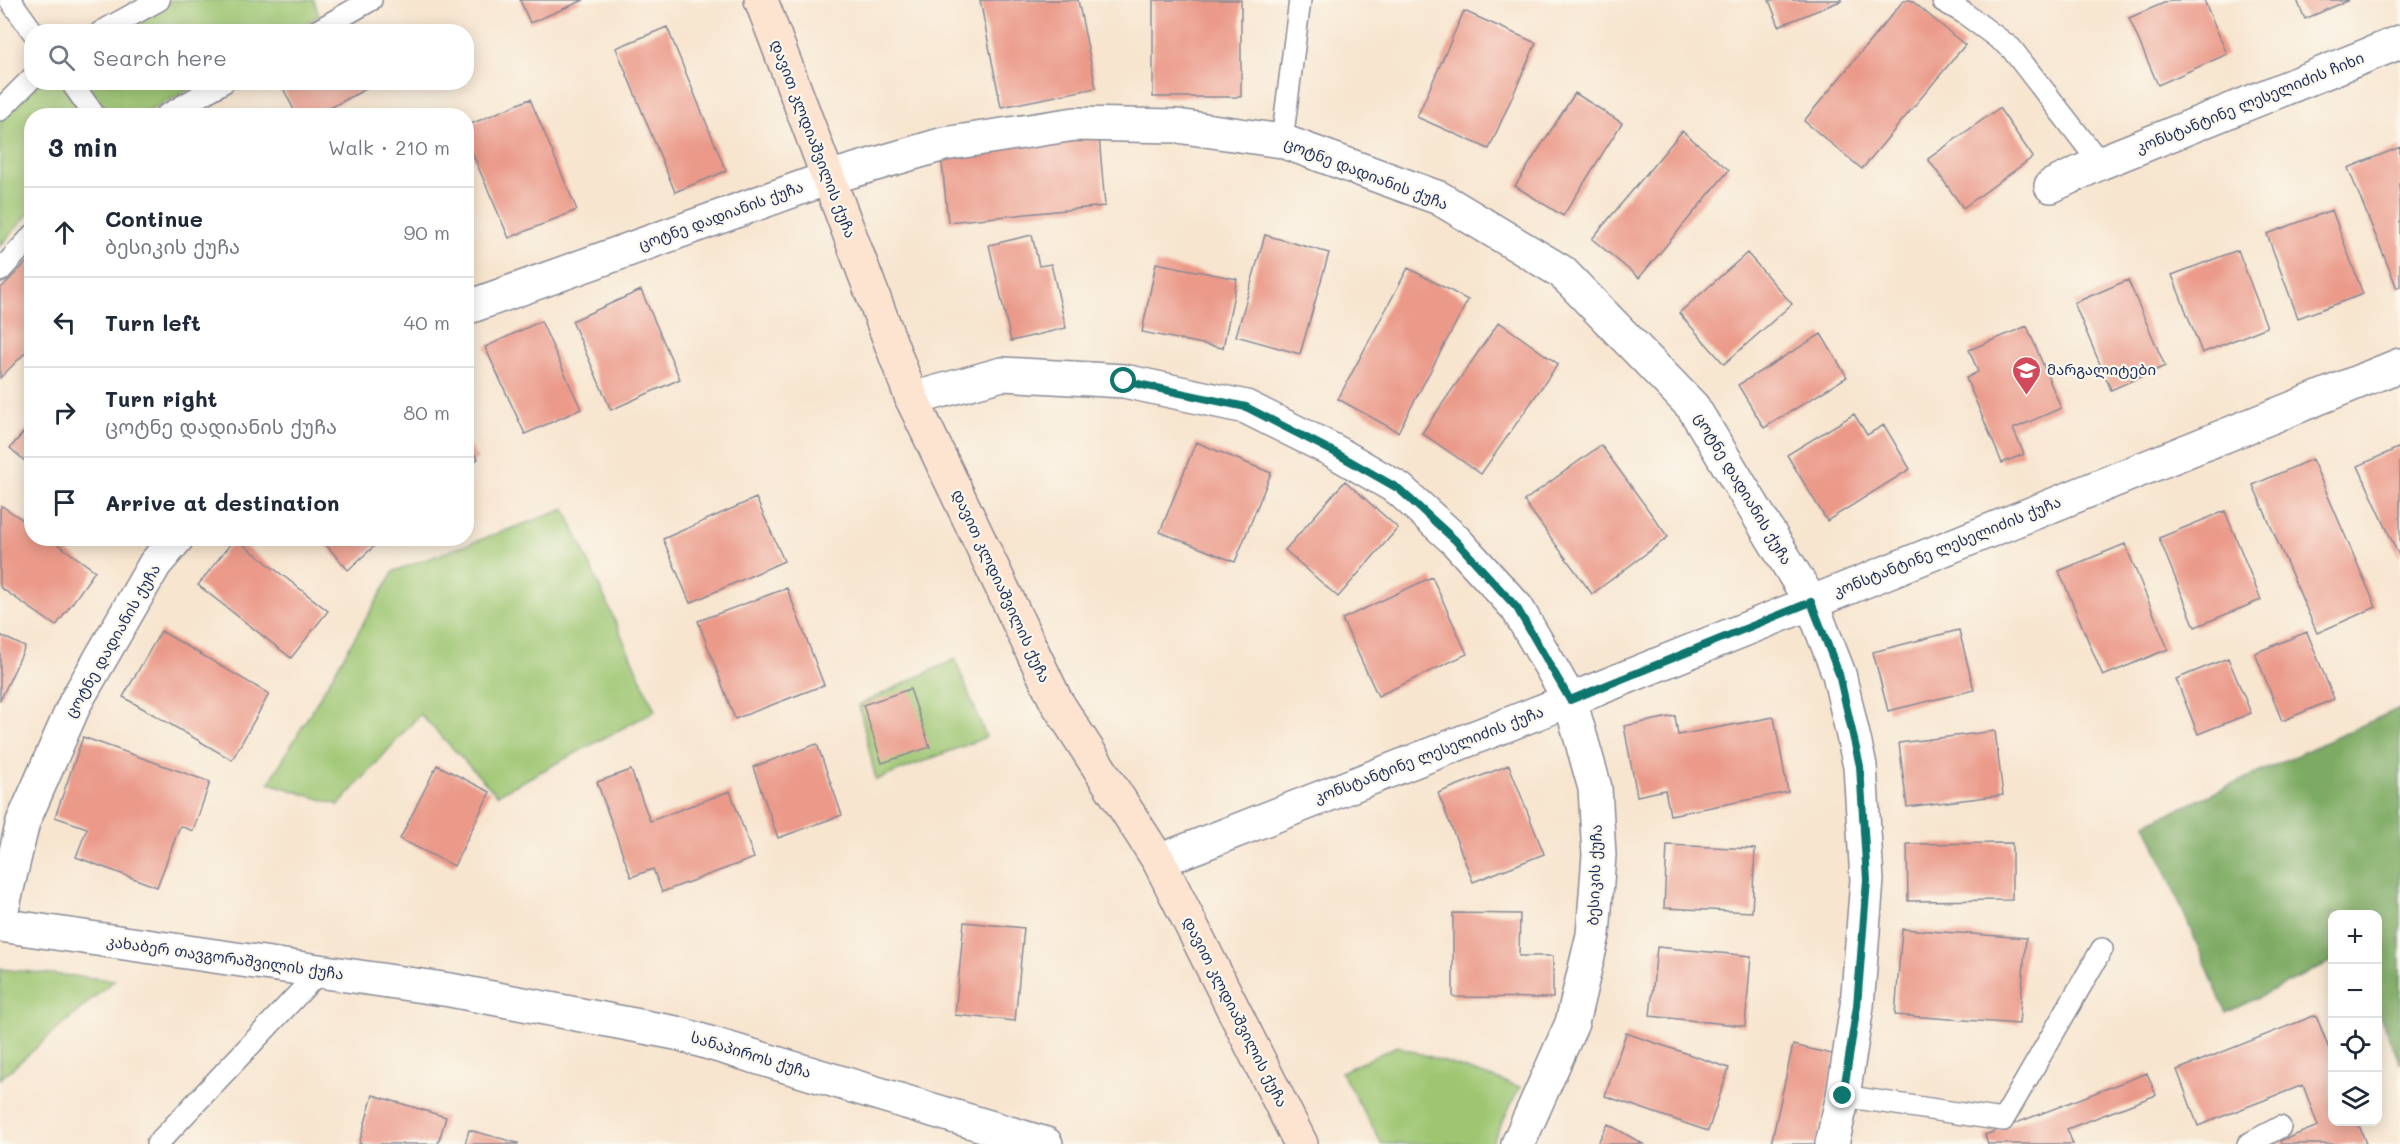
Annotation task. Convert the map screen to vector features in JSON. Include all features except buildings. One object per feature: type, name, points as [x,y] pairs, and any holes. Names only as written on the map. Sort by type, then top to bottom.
[{"type":"main road","name":"დავით კლდიაშვილის ქუჩა","points":[[761,0],[912,399],[1056,701],[1159,861],[1301,1144]]},
{"type":"street","name":"კონსტანტინე ლესელიძის ჩიხი","points":[[2051,186],[2400,42]]},
{"type":"street","name":"ცოტნე დადიანის ქუჩა","points":[[474,305],[828,178],[944,144],[1075,124],[1177,126],[1282,141],[1439,198],[1562,272],[1693,407],[1811,602],[1839,674],[1861,777],[1867,880],[1857,1006],[1843,1096],[1832,1144]]},
{"type":"street","name":"კონსტანტინე ლესელიძის ქუჩა","points":[[1159,861],[1570,700],[2400,365]]},
{"type":"street","name":"ბესიკის ქუჩა","points":[[912,399],[1002,374],[1124,381],[1246,407],[1334,452],[1399,489],[1455,540],[1517,608],[1570,700],[1595,788],[1599,855],[1593,935],[1572,1023],[1518,1144]]},
{"type":"street","name":"ცოტნე დადიანის ქუჩა","points":[[0,918],[23,822],[76,701],[155,564],[170,546]]},
{"type":"street","name":"კახაბერ თავგორაშვილის ქუჩა","points":[[0,925],[450,990]]},
{"type":"street","name":"სანაპიროს ქუჩა","points":[[450,990],[676,1033],[1046,1144]]},
{"type":"lane","points":[[10,0],[27,24]]},
{"type":"lane","points":[[115,24],[159,0]]},
{"type":"lane","points":[[329,24],[371,0]]},
{"type":"lane","points":[[1282,141],[1300,0]]},
{"type":"lane","points":[[1943,1],[1964,13],[2011,48],[2100,164]]},
{"type":"lane","points":[[0,110],[24,86]]},
{"type":"lane","points":[[77,90],[89,108]]},
{"type":"lane","points":[[179,108],[210,90]]},
{"type":"lane","points":[[0,271],[24,245]]},
{"type":"lane","points":[[1843,1096],[2003,1120],[2102,949]]},
{"type":"lane","points":[[157,1144],[320,971]]},
{"type":"lane","points":[[2248,1144],[2280,1127]]},
{"type":"green space","points":[[171,0],[314,0],[319,16],[305,24],[127,24]]},
{"type":"green space","points":[[24,89],[188,90],[155,108],[24,108],[24,219],[0,246],[0,111]]},
{"type":"green space","points":[[565,509],[655,711],[497,795],[420,714],[339,805],[269,783],[394,571],[463,546],[474,546],[474,542]]},
{"type":"green space","points":[[955,659],[986,737],[876,780],[859,705]]},
{"type":"green space","points":[[2400,708],[2400,1063],[2382,1021],[2382,910],[2328,910],[2328,963],[2226,1013],[2146,824]]},
{"type":"green space","points":[[0,969],[114,980],[0,1079]]},
{"type":"green space","points":[[1397,1046],[1520,1087],[1491,1144],[1382,1144],[1341,1072]]},
{"type":"place","name":"მარგალიტები","points":[[2026,396]]},
{"type":"route","points":[[1124,381],[1246,407],[1334,452],[1399,489],[1455,540],[1517,608],[1570,700],[1811,602],[1839,674],[1860,766],[1867,880],[1857,1006],[1843,1096]]}]
